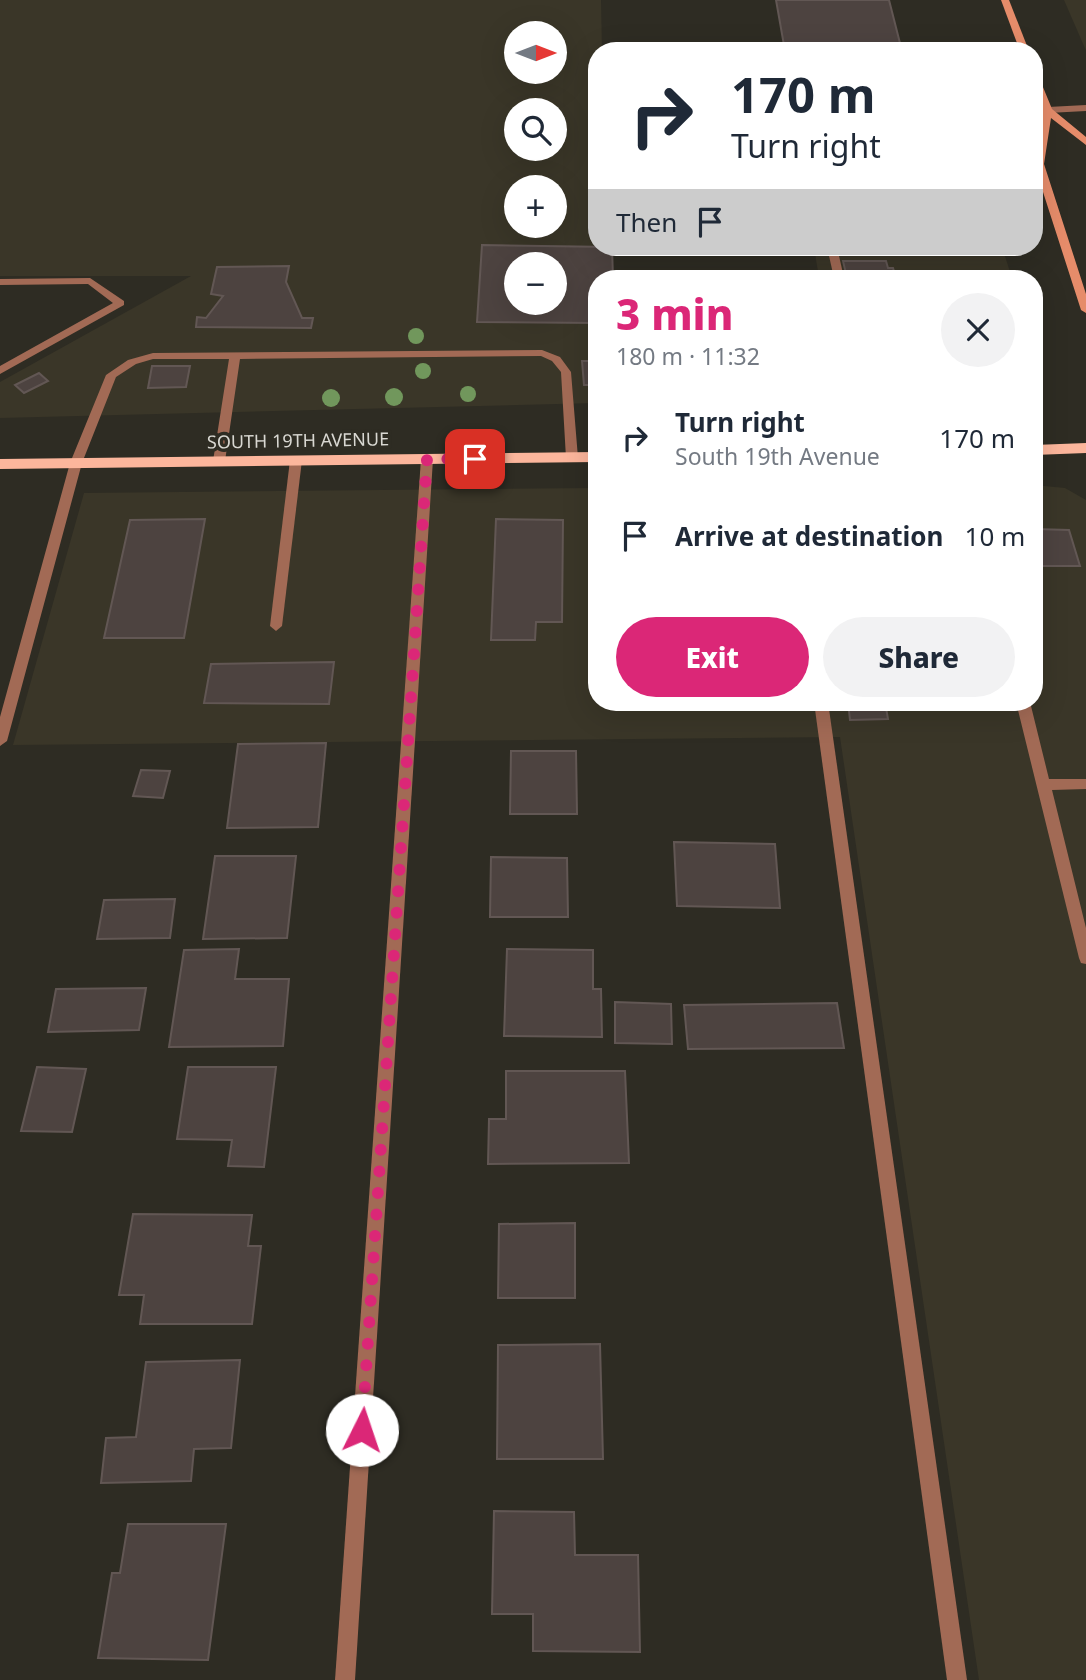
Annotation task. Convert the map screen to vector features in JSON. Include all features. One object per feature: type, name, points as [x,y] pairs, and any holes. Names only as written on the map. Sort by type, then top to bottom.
[{"type":"main road","points":[[1005,0],[1021,42]]},
{"type":"main road","points":[[1043,98],[1048,110],[1086,142]]},
{"type":"main road","points":[[1043,140],[1048,110]]},
{"type":"main road","points":[[1043,176],[1086,310]]},
{"type":"main road","points":[[1043,450],[1086,448]]},
{"type":"main road","name":"SOUTH 19TH AVENUE","points":[[0,464],[588,457]]},
{"type":"street","points":[[1048,110],[1086,108]]},
{"type":"street","points":[[0,282],[90,281],[120,303],[0,371]]},
{"type":"street","points":[[0,741],[76,463],[111,375],[132,362],[153,356],[542,353],[556,359],[566,372],[572,458]]},
{"type":"street","points":[[219,461],[235,356]]},
{"type":"street","points":[[345,1680],[427,459]]},
{"type":"street","points":[[276,626],[296,460]]},
{"type":"street","points":[[822,711],[957,1680]]},
{"type":"street","points":[[1025,711],[1086,958]]},
{"type":"street","points":[[1044,785],[1086,784]]},
{"type":"shaded area","points":[[0,0],[601,0],[602,42],[588,42],[588,256],[612,256],[613,270],[588,270],[588,403],[0,418],[0,382],[191,276],[0,276]]},
{"type":"shaded area","points":[[1064,0],[1086,0],[1086,50],[1084,46]]},
{"type":"shaded area","points":[[815,256],[1005,256],[1009,270],[818,270]]},
{"type":"shaded area","points":[[1043,486],[1065,488],[1086,500],[1086,1680],[979,1680],[840,737],[13,745],[84,493],[588,488],[588,711],[1043,711]]},
{"type":"building","points":[[776,0],[889,0],[900,42],[783,42]]},
{"type":"building","points":[[482,245],[588,247],[588,256],[612,256],[613,270],[588,270],[588,323],[477,322]]},
{"type":"building","points":[[843,261],[886,261],[888,268],[894,270],[845,270]]},
{"type":"building","points":[[289,266],[286,282],[302,318],[313,318],[311,328],[196,327],[197,317],[206,318],[223,296],[211,294],[217,267]]},
{"type":"building","points":[[582,361],[588,361],[588,385],[584,385]]},
{"type":"building","points":[[152,366],[190,366],[186,387],[148,388]]},
{"type":"building","points":[[39,373],[48,381],[24,393],[15,385]]},
{"type":"building","points":[[205,519],[184,638],[104,638],[130,520]]},
{"type":"building","points":[[496,519],[563,520],[562,622],[536,622],[535,640],[491,640]]},
{"type":"building","points":[[1043,529],[1069,530],[1080,566],[1043,566]]},
{"type":"building","points":[[334,662],[329,704],[204,703],[211,664]]},
{"type":"building","points":[[849,711],[887,711],[888,719],[850,720]]},
{"type":"building","points":[[326,743],[318,827],[227,828],[238,744]]},
{"type":"building","points":[[511,751],[576,751],[577,814],[510,814]]},
{"type":"building","points":[[141,770],[170,771],[163,798],[133,796]]},
{"type":"building","points":[[674,842],[775,844],[780,908],[677,906]]},
{"type":"building","points":[[215,856],[296,856],[287,938],[203,939]]},
{"type":"building","points":[[491,857],[567,858],[568,917],[490,917]]},
{"type":"building","points":[[175,899],[170,938],[97,939],[104,900]]},
{"type":"building","points":[[239,949],[235,979],[289,979],[283,1046],[169,1047],[184,950]]},
{"type":"building","points":[[507,949],[593,950],[593,989],[601,989],[602,1037],[504,1036]]},
{"type":"building","points":[[146,988],[139,1030],[48,1032],[56,989]]},
{"type":"building","points":[[615,1002],[671,1004],[672,1044],[615,1043]]},
{"type":"building","points":[[837,1003],[844,1048],[688,1049],[684,1005]]},
{"type":"building","points":[[37,1067],[86,1069],[72,1132],[21,1131]]},
{"type":"building","points":[[188,1067],[276,1067],[264,1167],[228,1166],[232,1140],[177,1139]]},
{"type":"building","points":[[506,1071],[625,1071],[629,1163],[488,1164],[489,1119],[506,1119]]},
{"type":"building","points":[[133,1214],[252,1215],[248,1246],[261,1246],[252,1324],[140,1324],[144,1295],[119,1295]]},
{"type":"building","points":[[575,1223],[575,1298],[498,1298],[499,1224]]},
{"type":"building","points":[[600,1344],[603,1459],[497,1459],[498,1345]]},
{"type":"building","points":[[240,1360],[231,1448],[194,1449],[191,1481],[101,1483],[106,1438],[136,1437],[146,1362]]},
{"type":"building","points":[[494,1511],[574,1512],[575,1555],[638,1555],[640,1652],[533,1651],[533,1614],[492,1614]]},
{"type":"building","points":[[128,1524],[226,1524],[208,1660],[98,1658],[112,1573],[120,1573]]},
{"type":"route","points":[[362,1430],[427,459],[475,459]]}]
